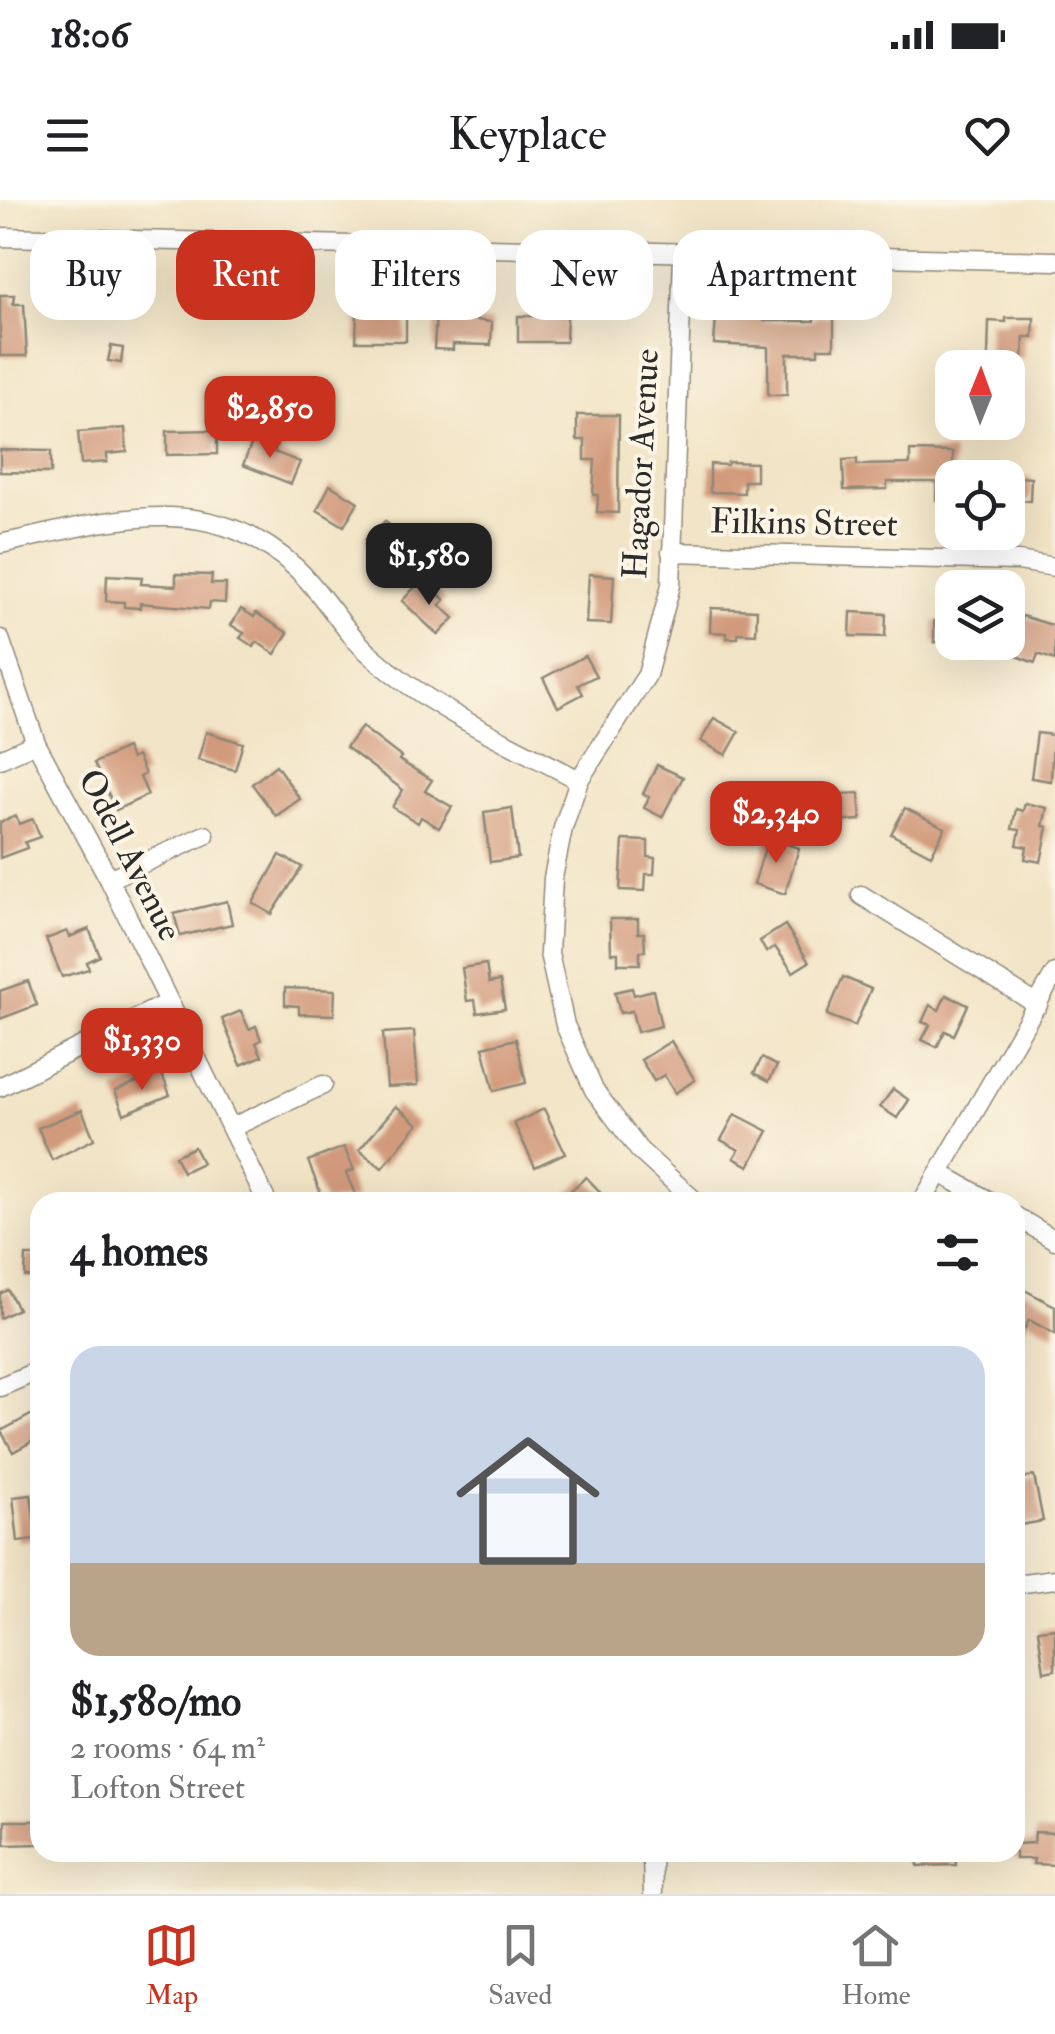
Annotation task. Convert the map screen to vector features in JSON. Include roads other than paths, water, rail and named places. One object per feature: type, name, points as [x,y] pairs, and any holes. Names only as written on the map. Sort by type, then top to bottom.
[{"type":"street","points":[[0,236],[673,254]]},
{"type":"street","points":[[892,258],[1055,261]]},
{"type":"street","name":"Hagador Avenue","points":[[680,320],[671,585],[647,675],[579,780],[563,828],[553,878],[549,953],[565,1025],[594,1090],[639,1150],[685,1192]]},
{"type":"street","points":[[0,544],[123,518],[196,517],[249,533],[297,569],[369,654],[437,706],[579,780]]},
{"type":"street","name":"Filkins Street","points":[[671,552],[1018,561],[1055,567]]},
{"type":"street","name":"Odell Avenue","points":[[0,639],[36,743],[108,879],[262,1192]]},
{"type":"street","points":[[0,759],[36,743]]},
{"type":"street","points":[[108,879],[205,835]]},
{"type":"street","points":[[861,896],[1038,1004]]},
{"type":"street","points":[[928,1192],[1055,973]]},
{"type":"street","points":[[0,1086],[166,1003]]},
{"type":"street","points":[[231,1128],[322,1085]]},
{"type":"street","points":[[940,1173],[974,1192]]},
{"type":"street","points":[[1025,1222],[1055,1240]]},
{"type":"street","points":[[0,1387],[30,1374]]},
{"type":"street","points":[[1025,1582],[1055,1578]]},
{"type":"street","points":[[652,1862],[652,1894]]}]
